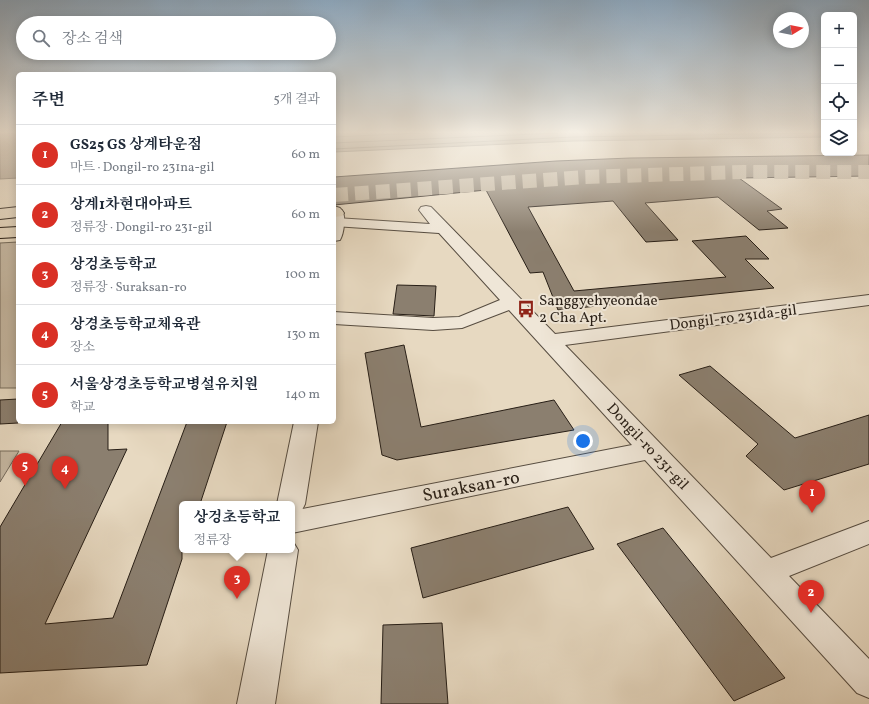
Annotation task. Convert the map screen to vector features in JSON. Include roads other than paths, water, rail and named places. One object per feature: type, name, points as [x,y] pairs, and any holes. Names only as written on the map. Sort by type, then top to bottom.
[{"type":"highway","points":[[0,207],[16,206]]},
{"type":"highway","points":[[0,214],[16,212]]},
{"type":"highway","points":[[0,223],[16,222]]},
{"type":"highway","points":[[0,234],[16,232]]},
{"type":"street","name":"Dongil-ro 231-gil","points":[[426,210],[869,682]]},
{"type":"street","points":[[336,221],[443,229]]},
{"type":"street","name":"Dongil-ro 231da-gil","points":[[549,341],[869,300]]},
{"type":"street","points":[[336,318],[433,324],[462,322],[512,302]]},
{"type":"street","points":[[293,501],[306,424]]},
{"type":"street","name":"Suraksan-ro","points":[[295,521],[651,450]]},
{"type":"street","points":[[766,572],[869,532]]},
{"type":"street","points":[[256,704],[282,553]]},
{"type":"water","points":[[0,166],[16,166],[16,178],[0,179]]},
{"type":"tunnel","points":[[336,195],[584,177],[744,172],[869,172]]},
{"type":"place","name":"Sanggyehyeondae 2 Cha Apt.","points":[[526,309]]},
{"type":"place","name":"서울상경초등학교병설유치원","points":[[25,486]]},
{"type":"place","name":"상경초등학교체육관","points":[[65,489]]},
{"type":"place","name":"GS25 GS 상계타운점","points":[[812,513]]},
{"type":"place","name":"상겅초등학교","points":[[237,599]]},
{"type":"place","name":"상계1차현대아파트","points":[[811,613]]}]
